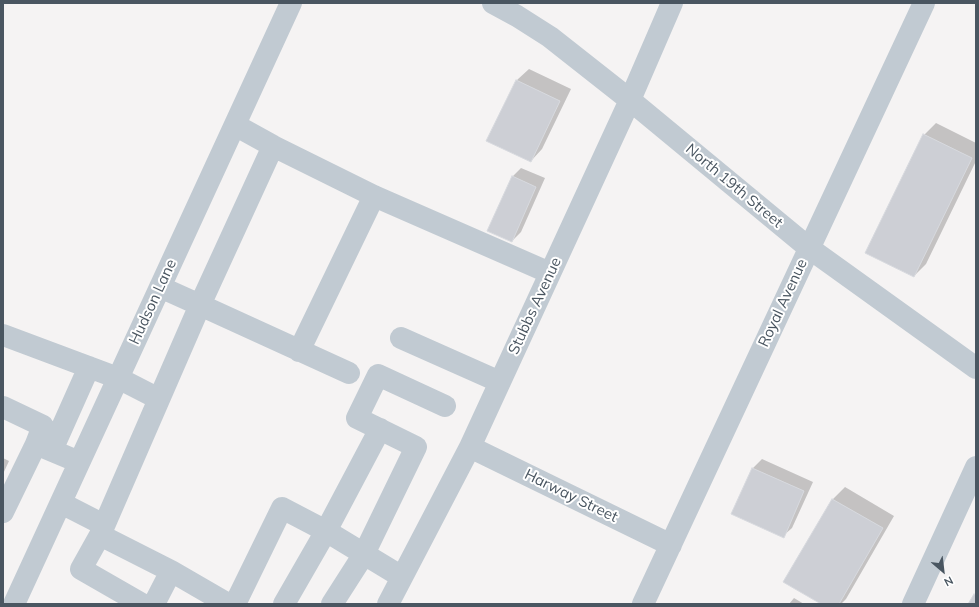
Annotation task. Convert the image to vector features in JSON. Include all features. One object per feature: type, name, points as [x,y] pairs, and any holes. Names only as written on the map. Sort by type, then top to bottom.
[{"type":"street","name":"Hudson Lane","points":[[13,601],[61,503],[291,3]]},
{"type":"street","name":"North 19th Street","points":[[493,3],[550,37],[630,100],[809,248],[976,368]]},
{"type":"street","name":"Stubbs Avenue","points":[[388,604],[470,447],[630,100],[672,3]]},
{"type":"street","name":"Royal Avenue","points":[[643,604],[924,3]]},
{"type":"street","points":[[235,125],[374,196],[550,273]]},
{"type":"street","points":[[142,604],[81,569],[102,530],[200,305],[274,146]]},
{"type":"street","points":[[299,351],[374,196]]},
{"type":"street","points":[[160,287],[349,373]]},
{"type":"street","points":[[3,335],[118,378],[159,399]]},
{"type":"street","points":[[401,338],[500,382]]},
{"type":"street","points":[[3,512],[44,447],[89,367]]},
{"type":"street","points":[[332,604],[364,554],[416,447],[357,418],[378,375],[445,406]]},
{"type":"street","points":[[3,407],[43,426],[44,447]]},
{"type":"street","points":[[284,604],[326,532],[380,429]]},
{"type":"street","points":[[44,447],[79,462]]},
{"type":"street","name":"Harway Street","points":[[470,447],[671,545]]},
{"type":"street","points":[[913,604],[976,467]]},
{"type":"street","points":[[61,503],[102,530],[228,604]]},
{"type":"street","points":[[235,604],[282,508],[402,577]]},
{"type":"street","points":[[154,604],[171,571]]},
{"type":"building","points":[[516,80],[560,101],[531,162],[486,141]]},
{"type":"building","points":[[923,134],[972,158],[914,277],[865,253]]},
{"type":"building","points":[[512,176],[536,187],[512,242],[487,231]]},
{"type":"building","points":[[752,468],[804,491],[784,538],[731,514]]},
{"type":"building","points":[[832,499],[883,528],[839,604],[821,604],[783,582]]},
{"type":"building","points":[[974,594],[976,595],[976,604],[968,604]]}]
